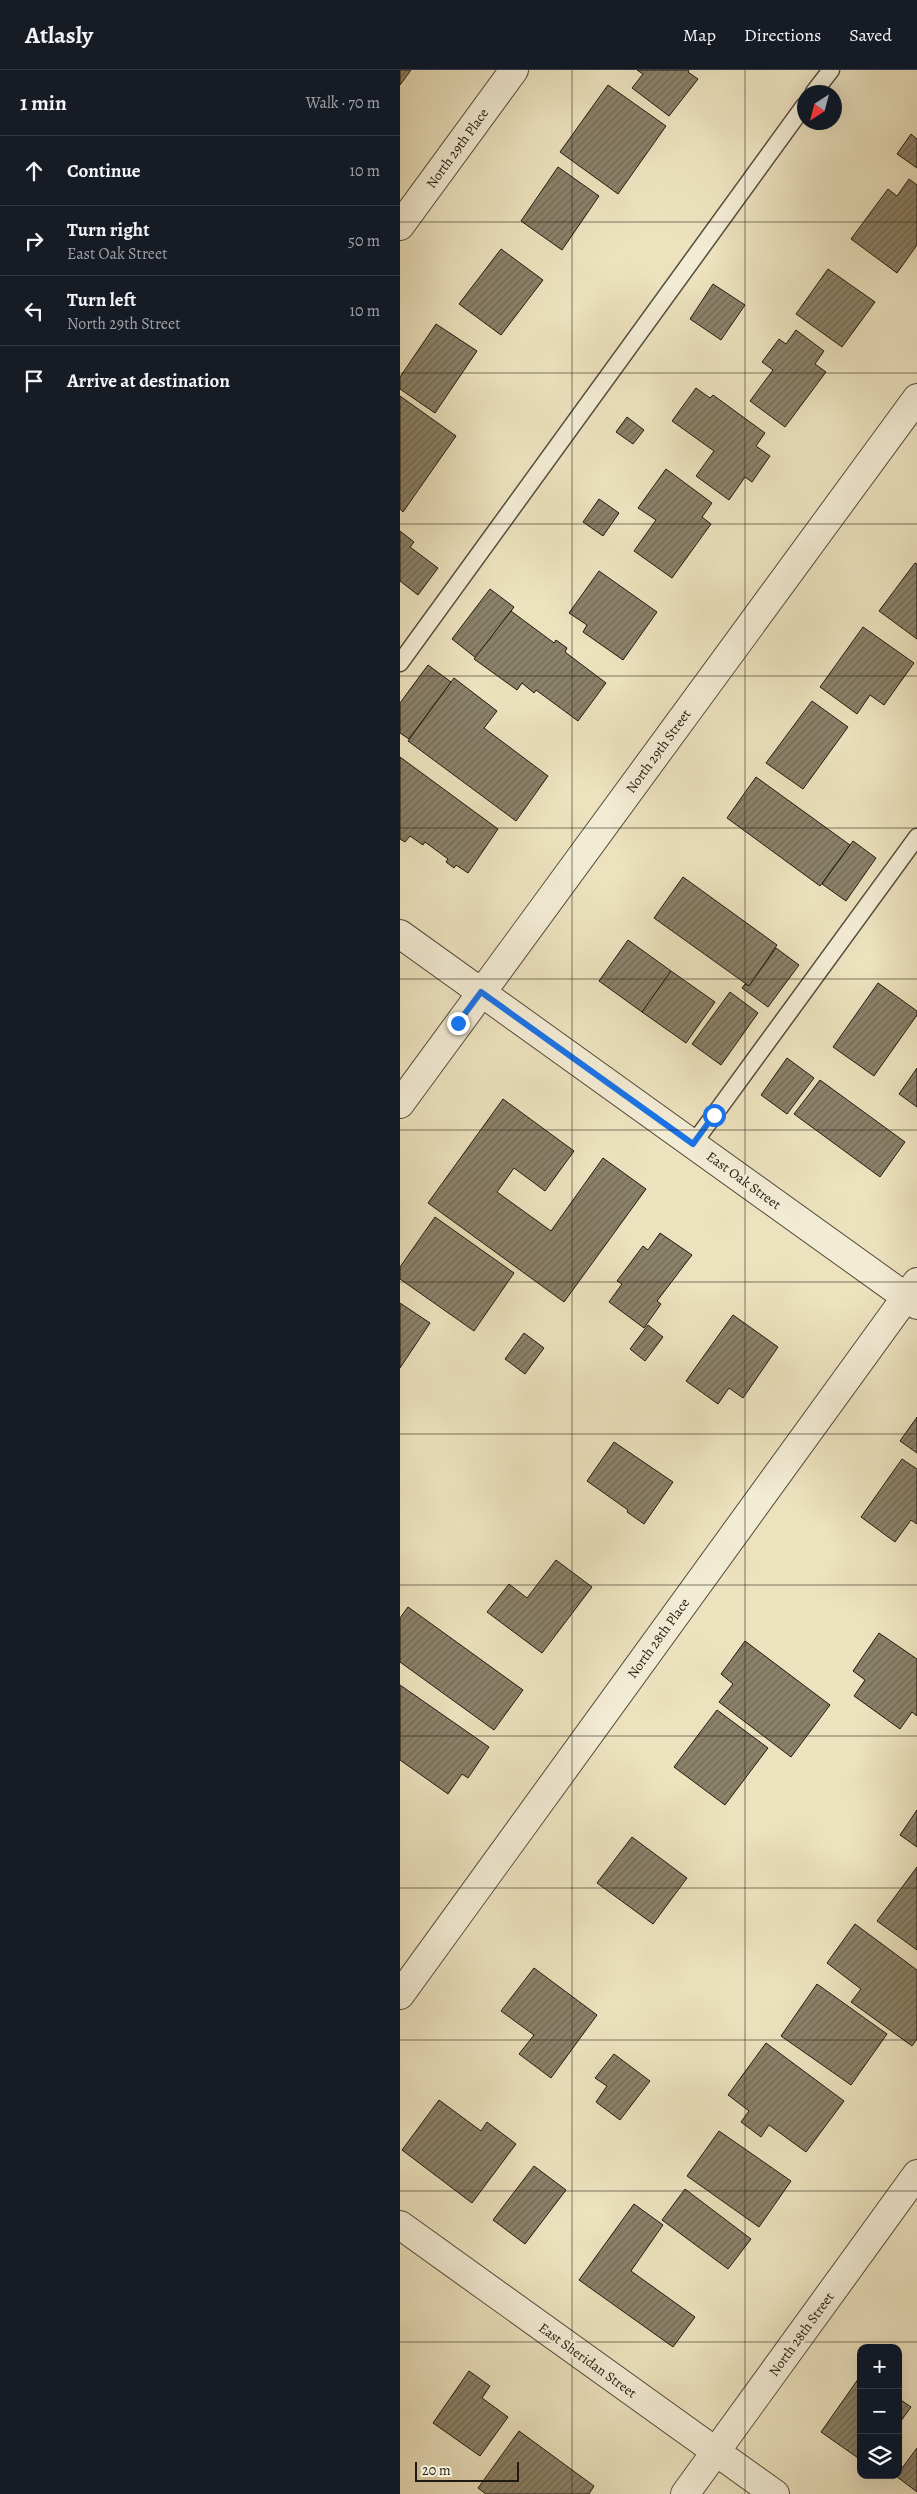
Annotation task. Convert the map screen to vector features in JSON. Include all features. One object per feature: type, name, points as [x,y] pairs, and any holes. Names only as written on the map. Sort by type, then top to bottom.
[{"type":"street","name":"North 29th Place","points":[[400,226],[514,70]]},
{"type":"street","name":"North 29th Street","points":[[400,1104],[917,398]]},
{"type":"street","name":"East Oak Street","points":[[400,934],[693,1144],[913,1294]]},
{"type":"street","name":"North 28th Place","points":[[400,1995],[913,1294]]},
{"type":"street","name":"North 28th Street","points":[[685,2494],[917,2174]]},
{"type":"street","name":"East Sheridan Street","points":[[400,2225],[775,2494]]},
{"type":"lane","points":[[819,85],[831,70]]},
{"type":"lane","points":[[400,663],[797,116]]},
{"type":"lane","points":[[693,1144],[917,837]]},
{"type":"building","points":[[400,70],[411,70],[400,85]]},
{"type":"building","points":[[637,70],[689,70],[688,72],[698,79],[669,116],[632,88],[643,74]]},
{"type":"building","points":[[608,85],[666,126],[618,194],[560,152]]},
{"type":"building","points":[[911,134],[917,139],[917,168],[897,154]]},
{"type":"building","points":[[558,167],[599,196],[562,250],[521,221]]},
{"type":"building","points":[[909,179],[917,185],[917,245],[897,273],[851,239],[888,189],[897,196]]},
{"type":"building","points":[[501,249],[543,280],[501,335],[459,304]]},
{"type":"building","points":[[828,269],[875,302],[842,347],[796,314]]},
{"type":"building","points":[[713,284],[745,305],[721,340],[690,319]]},
{"type":"building","points":[[436,324],[477,351],[435,413],[400,389],[400,377]]},
{"type":"building","points":[[796,330],[824,351],[815,364],[826,372],[785,427],[750,401],[773,370],[762,362],[779,339],[786,344]]},
{"type":"building","points":[[696,388],[710,398],[713,395],[765,433],[756,446],[770,456],[752,482],[745,477],[729,500],[696,476],[714,451],[672,421]]},
{"type":"building","points":[[400,396],[456,436],[403,512],[400,509]]},
{"type":"building","points":[[627,417],[644,430],[633,444],[616,432]]},
{"type":"building","points":[[666,469],[712,503],[702,517],[711,524],[672,578],[634,551],[656,520],[638,508]]},
{"type":"building","points":[[599,499],[619,513],[603,536],[583,522]]},
{"type":"building","points":[[400,531],[414,542],[410,547],[438,568],[418,595],[400,581]]},
{"type":"building","points":[[915,563],[917,564],[917,639],[879,611]]},
{"type":"building","points":[[599,571],[657,612],[623,660],[583,632],[587,625],[569,613]]},
{"type":"building","points":[[490,589],[514,607],[476,658],[452,639]]},
{"type":"building","points":[[511,611],[554,643],[556,640],[567,648],[565,652],[606,683],[578,721],[536,690],[534,693],[522,683],[517,690],[474,659]]},
{"type":"building","points":[[863,627],[914,663],[884,705],[870,695],[857,714],[820,687]]},
{"type":"building","points":[[428,665],[451,682],[409,739],[400,733],[400,703]]},
{"type":"building","points":[[454,678],[497,711],[484,728],[548,776],[516,821],[408,741]]},
{"type":"building","points":[[812,701],[848,727],[803,789],[766,763]]},
{"type":"building","points":[[400,757],[498,829],[468,873],[456,865],[454,868],[446,862],[448,859],[425,842],[423,845],[410,836],[405,842],[400,839]]},
{"type":"building","points":[[756,777],[850,845],[820,886],[727,818]]},
{"type":"building","points":[[853,841],[876,858],[846,901],[822,884]]},
{"type":"building","points":[[683,877],[777,945],[749,986],[654,918]]},
{"type":"building","points":[[628,940],[671,971],[642,1012],[599,981]]},
{"type":"building","points":[[776,948],[799,965],[768,1007],[742,988],[745,984],[749,986]]},
{"type":"building","points":[[671,971],[715,1002],[686,1043],[642,1012]]},
{"type":"building","points":[[878,983],[917,1011],[917,1015],[874,1076],[833,1047]]},
{"type":"building","points":[[730,992],[758,1013],[721,1065],[692,1044]]},
{"type":"building","points":[[787,1058],[814,1078],[787,1114],[761,1095]]},
{"type":"building","points":[[917,1068],[917,1107],[899,1094]]},
{"type":"building","points":[[820,1080],[905,1142],[880,1177],[794,1114]]},
{"type":"building","points":[[503,1099],[574,1151],[545,1191],[514,1168],[497,1192],[551,1231],[603,1158],[646,1189],[564,1302],[428,1203]]},
{"type":"building","points":[[435,1217],[514,1273],[474,1331],[400,1279],[400,1267]]},
{"type":"building","points":[[660,1233],[692,1255],[657,1301],[661,1304],[644,1328],[609,1302],[622,1284],[617,1281],[643,1246],[648,1250]]},
{"type":"building","points":[[400,1303],[430,1323],[400,1368]]},
{"type":"building","points":[[733,1315],[778,1347],[743,1398],[729,1388],[718,1404],[686,1381]]},
{"type":"building","points":[[648,1325],[663,1337],[645,1361],[630,1349]]},
{"type":"building","points":[[524,1333],[544,1348],[525,1374],[505,1359]]},
{"type":"building","points":[[917,1417],[917,1453],[900,1441]]},
{"type":"building","points":[[614,1442],[673,1482],[644,1524],[627,1512],[628,1510],[587,1481]]},
{"type":"building","points":[[902,1459],[917,1469],[917,1524],[911,1520],[895,1542],[861,1517]]},
{"type":"building","points":[[556,1560],[592,1587],[542,1653],[487,1612],[509,1584],[527,1598]]},
{"type":"building","points":[[408,1607],[523,1690],[494,1730],[400,1662],[400,1618]]},
{"type":"building","points":[[879,1633],[917,1659],[917,1716],[912,1712],[900,1729],[854,1696],[865,1680],[853,1671]]},
{"type":"building","points":[[745,1641],[830,1705],[791,1757],[719,1702],[733,1684],[721,1674]]},
{"type":"building","points":[[400,1685],[489,1747],[468,1778],[462,1774],[448,1794],[400,1760]]},
{"type":"building","points":[[717,1710],[768,1748],[725,1805],[674,1767]]},
{"type":"building","points":[[917,1810],[917,1847],[900,1835]]},
{"type":"building","points":[[632,1837],[687,1878],[653,1924],[597,1883]]},
{"type":"building","points":[[917,1867],[917,1950],[877,1921]]},
{"type":"building","points":[[855,1924],[917,1970],[917,2039],[912,2046],[851,2002],[861,1989],[827,1963]]},
{"type":"building","points":[[534,1968],[597,2015],[551,2078],[519,2054],[534,2035],[501,2011]]},
{"type":"building","points":[[817,1984],[887,2034],[851,2085],[781,2036]]},
{"type":"building","points":[[766,2043],[844,2101],[806,2152],[769,2125],[761,2137],[741,2122],[749,2111],[728,2095]]},
{"type":"building","points":[[614,2054],[650,2081],[620,2120],[596,2102],[607,2086],[595,2078]]},
{"type":"building","points":[[439,2100],[481,2131],[487,2122],[516,2144],[472,2203],[402,2150]]},
{"type":"building","points":[[719,2131],[791,2181],[759,2227],[687,2176]]},
{"type":"building","points":[[534,2166],[566,2190],[525,2244],[493,2220]]},
{"type":"building","points":[[685,2189],[751,2239],[728,2269],[662,2220]]},
{"type":"building","points":[[634,2204],[663,2225],[631,2271],[695,2317],[673,2347],[579,2280]]},
{"type":"building","points":[[469,2371],[490,2386],[482,2398],[508,2417],[480,2456],[433,2423]]},
{"type":"building","points":[[857,2381],[857,2457],[821,2432]]},
{"type":"building","points":[[902,2401],[911,2407],[902,2419]]},
{"type":"building","points":[[519,2431],[594,2486],[589,2494],[486,2494],[478,2488]]},
{"type":"building","points":[[917,2448],[917,2492],[900,2479],[902,2479],[902,2468]]},
{"type":"route","points":[[458,1023],[481,992],[693,1144],[714,1115]]}]
